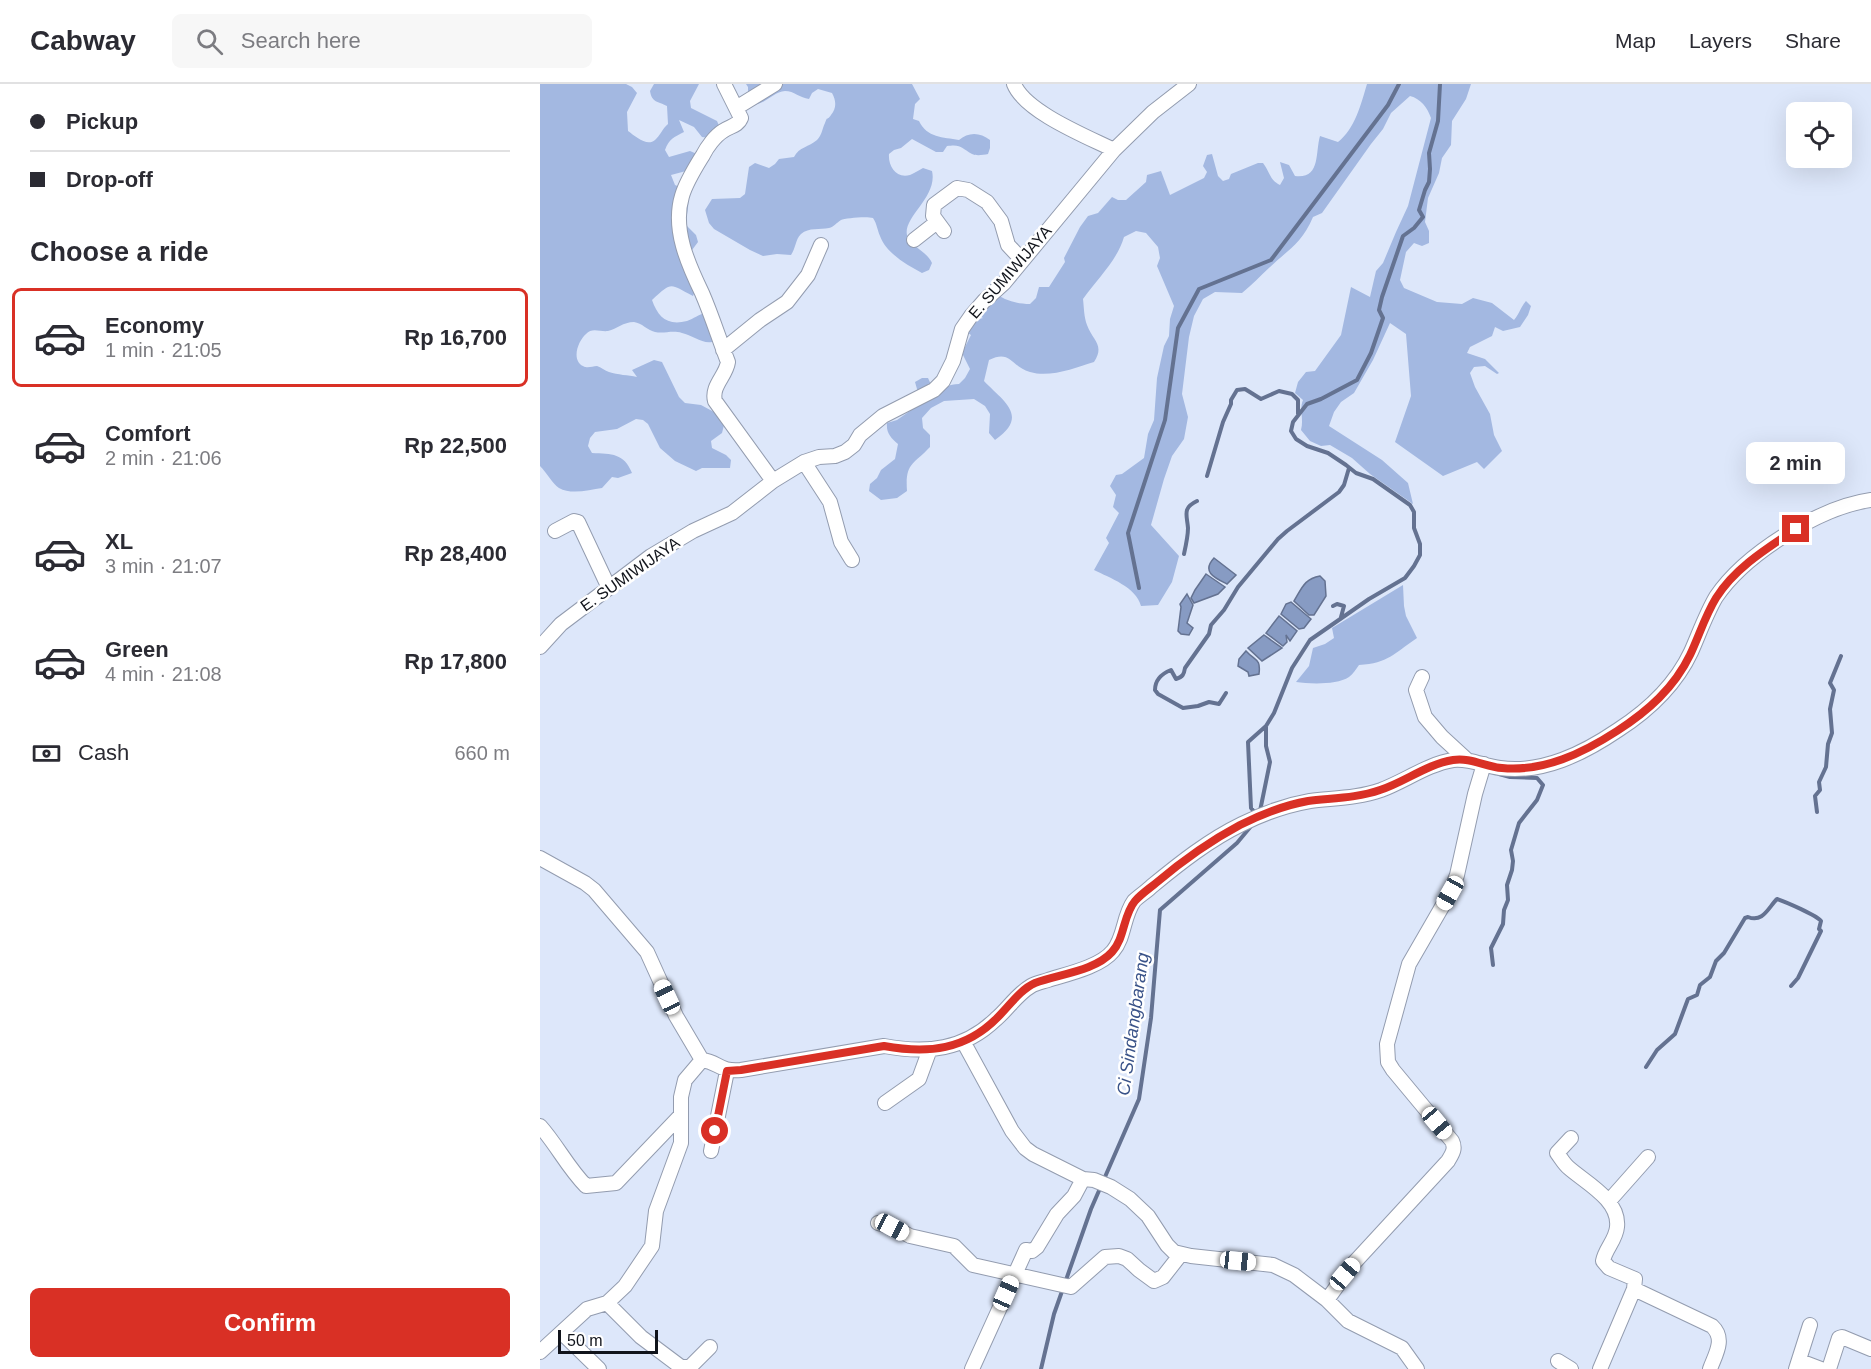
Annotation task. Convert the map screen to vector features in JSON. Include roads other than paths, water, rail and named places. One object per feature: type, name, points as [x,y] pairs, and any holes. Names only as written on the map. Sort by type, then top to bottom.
[{"type":"street","points":[[724,84],[741,118],[739,123],[723,131],[704,153],[682,195],[680,236],[693,278],[702,294],[728,362],[714,396],[773,481]]},
{"type":"street","points":[[736,108],[775,84]]},
{"type":"street","points":[[1014,84],[1029,104],[1114,150]]},
{"type":"street","name":"E. SUMIWIJAYA","points":[[540,647],[561,624],[651,556],[693,531],[732,513],[773,481],[804,462],[844,452],[855,445],[860,435],[883,416],[934,390],[943,381],[953,361],[962,329],[971,315],[1004,283],[1114,150],[1153,112],[1189,84]]},
{"type":"street","points":[[739,123],[750,132]]},
{"type":"street","points":[[914,240],[940,227],[933,216],[934,205],[957,188],[968,190],[987,202],[993,209],[1001,221],[1008,245],[1022,260]]},
{"type":"street","points":[[723,350],[787,302],[808,274],[821,245]]},
{"type":"street","points":[[804,462],[830,502],[842,542],[852,560]]},
{"type":"street","points":[[702,1060],[711,1061],[717,1067],[727,1071],[884,1046],[902,1049],[930,1049],[964,1043],[996,1020],[1033,984],[1101,962],[1114,951],[1134,901],[1178,865],[1241,824],[1276,810],[1307,802],[1354,797],[1383,789],[1452,760],[1467,760],[1501,768],[1538,767],[1560,761],[1618,730],[1649,708],[1676,680],[1715,600],[1724,586],[1749,561],[1796,529],[1832,511],[1848,504],[1871,500]]},
{"type":"street","points":[[555,531],[574,521],[578,522],[609,588]]},
{"type":"street","points":[[1422,677],[1416,690],[1425,717],[1442,737],[1467,760]]},
{"type":"street","points":[[1327,1300],[1353,1264],[1448,1161],[1453,1152],[1452,1141],[1388,1062],[1387,1044],[1409,964],[1450,893],[1457,874],[1484,764]]},
{"type":"street","points":[[540,858],[594,890],[639,941],[647,952],[676,1016],[702,1060]]},
{"type":"street","points":[[964,1043],[1018,1140],[1034,1154],[1089,1179],[1111,1186],[1141,1208],[1174,1252],[1273,1265],[1294,1275],[1327,1300],[1348,1320],[1402,1348],[1417,1369]]},
{"type":"street","points":[[885,1103],[919,1079],[930,1049]]},
{"type":"street","points":[[540,1352],[587,1309],[607,1303],[625,1286],[652,1246],[656,1211],[681,1143],[681,1097],[685,1080],[702,1060]]},
{"type":"street","points":[[711,1151],[727,1071]]},
{"type":"street","points":[[540,1126],[555,1143],[564,1161],[586,1186],[616,1184],[681,1115]]},
{"type":"street","points":[[1571,1138],[1557,1153],[1567,1166],[1609,1201],[1616,1214],[1618,1225],[1603,1262],[1609,1268],[1635,1279],[1634,1289],[1600,1369]]},
{"type":"street","points":[[1609,1201],[1648,1157]]},
{"type":"street","points":[[972,1369],[1026,1250],[1032,1251],[1037,1247],[1058,1214],[1089,1179]]},
{"type":"street","points":[[878,1223],[910,1236],[954,1246],[973,1265],[1071,1287],[1106,1257],[1119,1256],[1127,1259],[1154,1281],[1163,1277],[1181,1254]]},
{"type":"street","points":[[1634,1289],[1713,1326],[1718,1331],[1720,1337],[1718,1347],[1710,1369]]},
{"type":"street","points":[[607,1303],[641,1337],[681,1367],[690,1367],[710,1347]]},
{"type":"street","points":[[1810,1325],[1798,1365],[1821,1369]]},
{"type":"street","points":[[562,1333],[599,1369]]},
{"type":"street","points":[[1829,1369],[1839,1338],[1842,1337],[1871,1349]]},
{"type":"street","points":[[1558,1361],[1571,1369]]},
{"type":"waterway","points":[[1139,588],[1128,533],[1165,420],[1178,328],[1199,289],[1271,260],[1388,105],[1399,84]]},
{"type":"waterway","points":[[1256,814],[1251,808],[1248,742],[1266,726],[1274,713],[1292,668],[1310,640],[1369,599],[1405,578],[1420,555],[1420,544],[1414,528],[1414,512],[1410,505],[1373,479],[1356,473],[1328,453],[1307,446],[1296,439],[1291,431],[1293,422],[1307,404],[1357,380],[1371,353],[1383,318],[1379,310],[1382,297],[1403,236],[1423,217],[1419,210],[1429,182],[1429,153],[1438,121],[1440,84]]},
{"type":"waterway","points":[[1207,476],[1223,422],[1237,390],[1245,389],[1261,399],[1279,391],[1292,394],[1298,400],[1298,414]]},
{"type":"waterway","points":[[1226,693],[1219,704],[1209,702],[1183,708],[1158,694],[1155,686],[1157,680],[1171,670],[1176,679],[1183,675],[1185,668],[1209,634],[1211,625],[1224,610],[1238,587],[1278,539],[1339,492],[1344,485],[1349,468]]},
{"type":"waterway","points":[[1184,554],[1188,531],[1186,512],[1189,506],[1197,501]]},
{"type":"waterway","points":[[1333,606],[1337,604],[1344,606],[1341,617]]},
{"type":"waterway","points":[[1817,812],[1815,796],[1820,790],[1819,782],[1826,767],[1828,744],[1832,733],[1830,709],[1834,690],[1830,683],[1841,656]]},
{"type":"waterway","points":[[1260,811],[1270,762],[1266,746],[1266,727]]},
{"type":"waterway","points":[[1493,965],[1491,948],[1503,924],[1504,910],[1508,900],[1507,885],[1513,861],[1511,850],[1519,823],[1537,800],[1543,785],[1537,778],[1510,777],[1499,774]]},
{"type":"waterway","name":"Ci Sindangbarang","points":[[1041,1369],[1054,1314],[1091,1209],[1139,1099],[1151,1018],[1160,910],[1237,843],[1252,825]]},
{"type":"waterway","points":[[1646,1067],[1657,1050],[1675,1034],[1688,999],[1697,995],[1700,985],[1710,977],[1716,961],[1724,953],[1745,918],[1758,918],[1777,899],[1821,921],[1819,929],[1821,931],[1798,978],[1791,986]]}]
